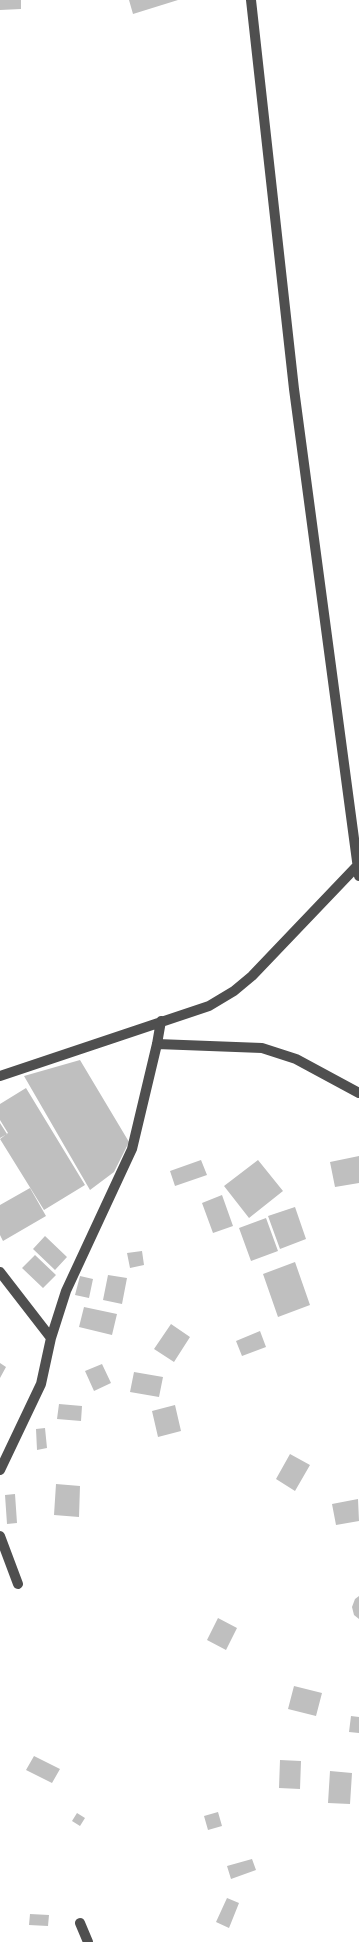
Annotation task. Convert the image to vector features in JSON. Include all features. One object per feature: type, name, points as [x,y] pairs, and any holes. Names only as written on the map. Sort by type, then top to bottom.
[{"type":"street","points":[[0,1076],[209,1006],[234,991],[252,976],[358,871],[294,389],[251,0]]},
{"type":"street","points":[[0,1470],[41,1384],[50,1338],[66,1292],[132,1149],[161,1021]]},
{"type":"street","points":[[157,1044],[262,1048],[296,1059],[359,1093]]},
{"type":"street","points":[[0,1272],[50,1338]]},
{"type":"street","points":[[0,1536],[18,1584]]},
{"type":"street","points":[[80,1923],[88,1942]]},
{"type":"building","points":[[0,0],[21,0],[21,9],[0,10]]},
{"type":"building","points":[[129,0],[178,0],[133,14]]},
{"type":"building","points":[[80,1060],[129,1142],[114,1172],[90,1190],[24,1076]]},
{"type":"building","points":[[26,1088],[85,1185],[44,1210],[0,1139],[8,1133],[0,1120],[0,1104]]},
{"type":"building","points":[[0,1123],[7,1134],[0,1138]]},
{"type":"building","points":[[359,1156],[359,1183],[335,1187],[330,1162]]},
{"type":"building","points":[[201,1160],[207,1175],[175,1186],[170,1171]]},
{"type":"building","points":[[258,1160],[283,1191],[249,1218],[224,1186]]},
{"type":"building","points":[[30,1188],[46,1216],[3,1241],[0,1235],[0,1205]]},
{"type":"building","points":[[222,1195],[233,1226],[213,1233],[202,1203]]},
{"type":"building","points":[[295,1207],[306,1239],[280,1249],[268,1216]]},
{"type":"building","points":[[266,1218],[278,1251],[251,1261],[239,1228]]},
{"type":"building","points":[[45,1236],[67,1257],[55,1270],[33,1249]]},
{"type":"building","points":[[142,1251],[144,1265],[130,1268],[127,1253]]},
{"type":"building","points":[[35,1255],[56,1275],[43,1288],[22,1268]]},
{"type":"building","points":[[295,1262],[310,1305],[278,1317],[263,1274]]},
{"type":"building","points":[[108,1275],[127,1278],[122,1304],[103,1300]]},
{"type":"building","points":[[80,1276],[93,1279],[89,1298],[75,1295]]},
{"type":"building","points":[[84,1307],[117,1314],[112,1335],[79,1327]]},
{"type":"building","points":[[171,1324],[190,1337],[174,1362],[154,1349]]},
{"type":"building","points":[[260,1331],[266,1347],[242,1356],[236,1341]]},
{"type":"building","points":[[0,1363],[6,1367],[0,1378]]},
{"type":"building","points":[[102,1364],[111,1383],[94,1391],[85,1371]]},
{"type":"building","points":[[134,1372],[163,1377],[159,1397],[130,1392]]},
{"type":"building","points":[[59,1404],[82,1406],[81,1421],[57,1419]]},
{"type":"building","points":[[175,1405],[181,1431],[158,1437],[152,1411]]},
{"type":"building","points":[[45,1428],[47,1448],[37,1450],[36,1429]]},
{"type":"building","points":[[290,1454],[310,1465],[295,1491],[276,1479]]},
{"type":"building","points":[[56,1484],[80,1486],[79,1517],[54,1515]]},
{"type":"building","points":[[15,1494],[17,1523],[7,1524],[5,1495]]},
{"type":"building","points":[[358,1499],[359,1521],[336,1525],[332,1504]]},
{"type":"building","points":[[359,1596],[359,1619],[354,1615],[352,1607],[355,1599]]},
{"type":"building","points":[[218,1618],[237,1628],[226,1650],[207,1640]]},
{"type":"building","points":[[294,1686],[322,1693],[316,1716],[288,1709]]},
{"type":"building","points":[[351,1716],[359,1717],[359,1733],[349,1732]]},
{"type":"building","points":[[34,1756],[60,1769],[52,1783],[26,1770]]},
{"type":"building","points":[[280,1760],[301,1761],[300,1789],[279,1788]]},
{"type":"building","points":[[330,1771],[352,1773],[350,1804],[328,1803]]},
{"type":"building","points":[[218,1812],[222,1826],[208,1830],[204,1816]]},
{"type":"building","points":[[77,1813],[85,1818],[80,1826],[72,1821]]},
{"type":"building","points":[[252,1859],[256,1870],[231,1879],[227,1866]]},
{"type":"building","points":[[227,1898],[239,1903],[229,1928],[216,1922]]},
{"type":"building","points":[[30,1914],[49,1915],[48,1926],[29,1925]]}]
